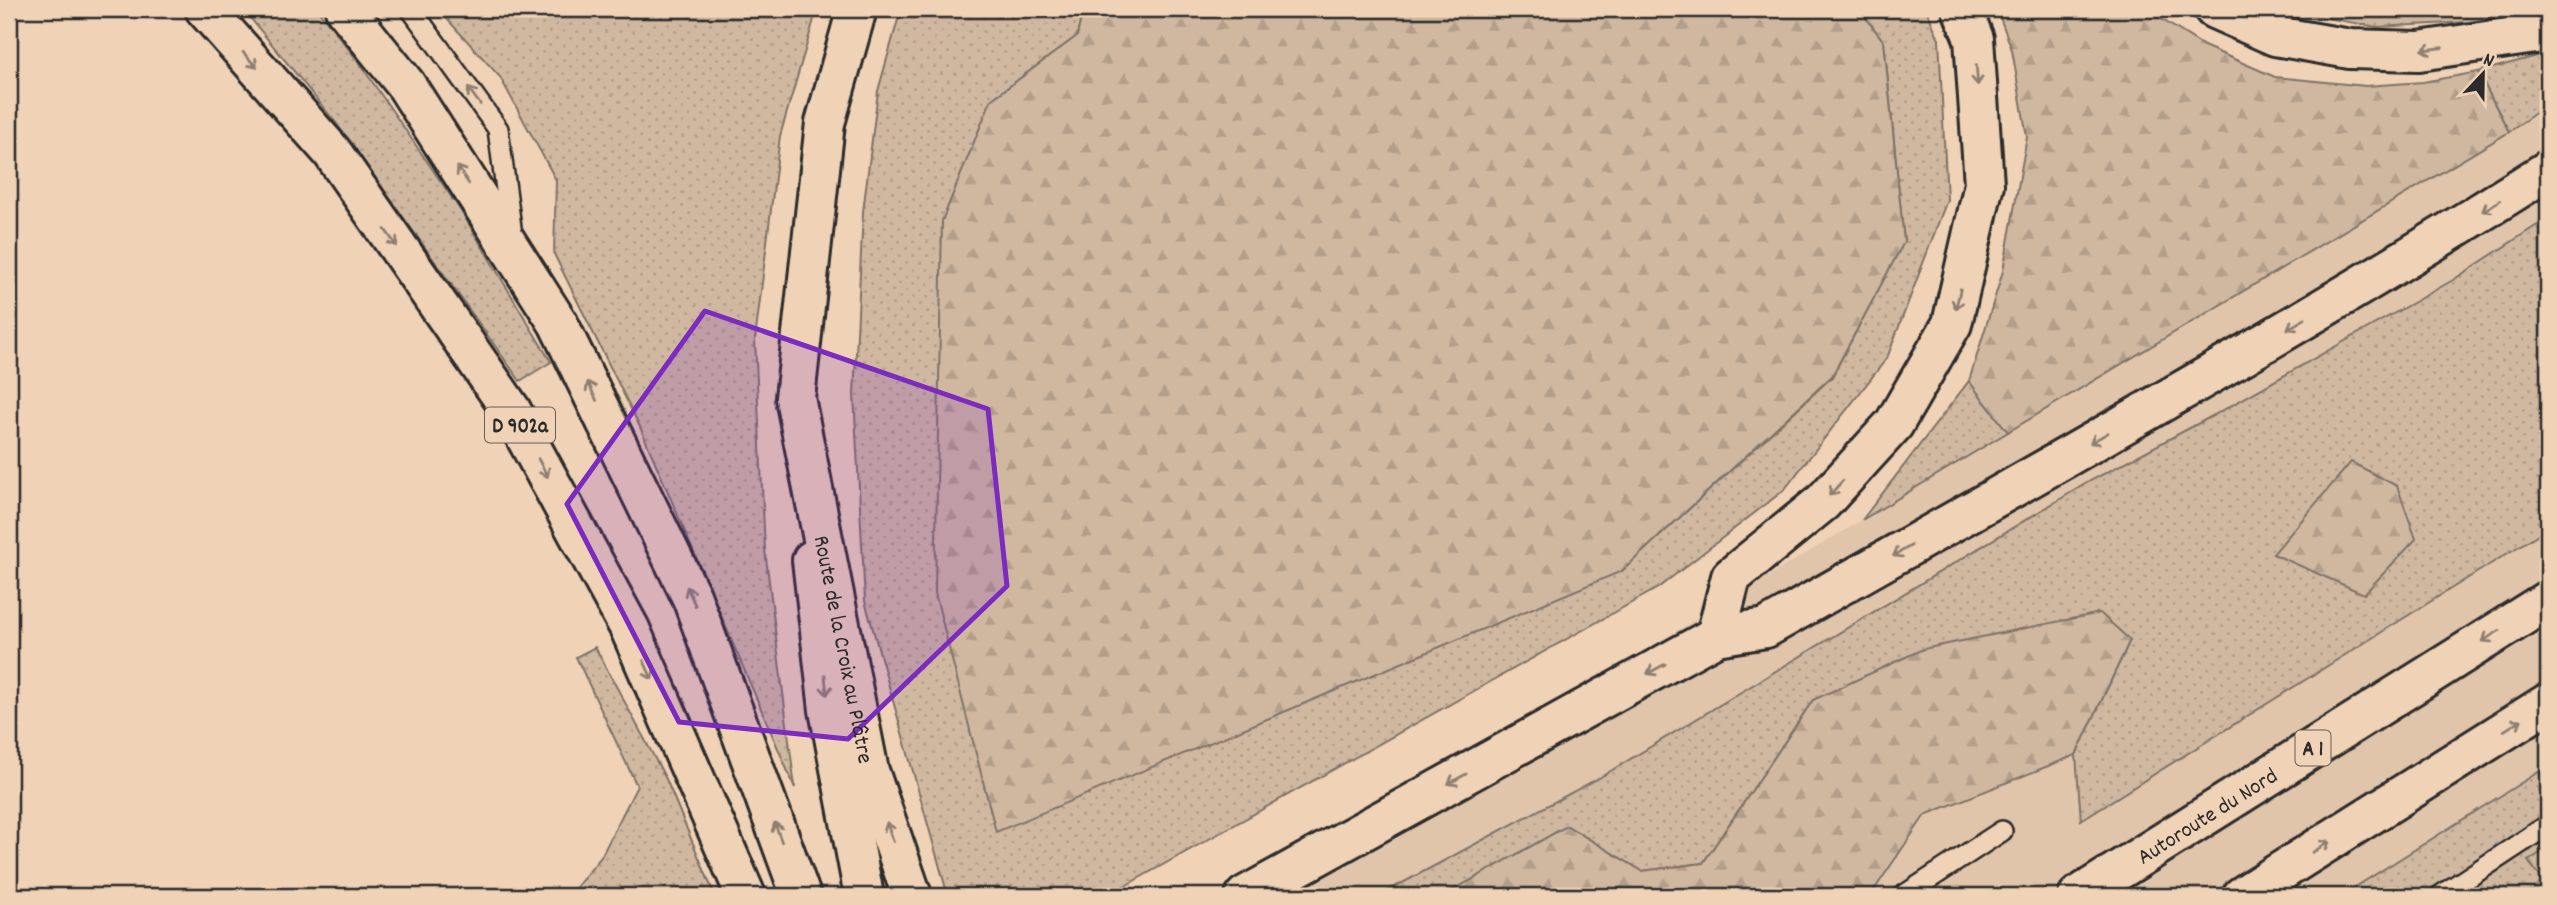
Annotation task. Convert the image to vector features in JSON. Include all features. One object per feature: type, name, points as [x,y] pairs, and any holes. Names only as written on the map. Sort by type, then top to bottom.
[{"type":"main road","name":"D 902a","points":[[205,9],[332,152],[512,410],[630,629],[746,896]]},
{"type":"main road","points":[[345,9],[405,85],[558,323],[692,598],[801,896]]},
{"type":"main road","name":"Route de la Croix au Plâtre","points":[[857,9],[825,123],[795,398],[828,710],[864,896]]},
{"type":"main road","points":[[1716,636],[1731,577],[1823,502],[1894,424],[1952,324],[1984,184],[1974,39],[1962,9]]},
{"type":"main road","points":[[2214,9],[2275,36],[2350,49],[2419,51],[2548,32]]},
{"type":"main road","points":[[1245,896],[1716,636],[1766,628],[2219,370],[2439,239],[2548,170]]},
{"type":"main road","name":"Route de la Croix au Plâtre","points":[[795,398],[869,771],[912,896]]},
{"type":"main road","name":"Autoroute du Nord","points":[[2078,896],[2548,600]]},
{"type":"main road","points":[[2265,890],[2548,703]]},
{"type":"lane","points":[[411,9],[498,129],[514,254]]},
{"type":"lane","points":[[2440,896],[2548,825]]},
{"type":"lane","points":[[1903,896],[2002,831]]},
{"type":"highlighted area","points":[[705,311],[988,409],[1007,586],[848,739],[679,722],[567,504]]},
{"type":"shaded area","points":[[2548,108],[2548,896],[1234,896],[1862,520]]},
{"type":"green space","points":[[243,9],[317,9],[358,61],[461,211],[551,362],[520,381],[337,124]]},
{"type":"green space","points":[[438,9],[817,9],[780,136],[755,340],[765,550],[795,788],[640,427],[554,254],[556,180],[500,77]]},
{"type":"green space","points":[[901,9],[1083,9],[1077,36],[991,100],[1622,571],[1832,377],[1904,241],[1884,42],[1859,9],[1926,9],[1939,39],[1947,200],[1887,358],[1784,490],[1658,588],[1107,896],[948,896],[865,601],[854,395],[863,212],[878,91]]},
{"type":"green space","points":[[1083,9],[1859,9],[1884,42],[1904,242],[1832,376],[1622,571],[996,832],[935,593],[942,221],[991,100],[1077,36]]},
{"type":"green space","points":[[1997,9],[2145,9],[2204,46],[2275,77],[2366,86],[2423,82],[2478,72],[2509,132],[2008,432],[1969,381],[2003,271],[2027,137],[2012,50]]},
{"type":"green space","points":[[2276,9],[2548,9],[2469,22],[2377,27]]},
{"type":"green space","points":[[2548,53],[2548,104],[2509,132],[2478,72]]},
{"type":"green space","points":[[2548,218],[2548,528],[2081,820],[2076,755],[2130,640],[1813,700],[1703,863],[1642,871],[1567,826],[1443,896],[1378,896],[1599,778],[2090,481],[2216,414],[2453,280]]},
{"type":"green space","points":[[1969,381],[2008,432],[1862,520]]},
{"type":"green space","points":[[2351,462],[2397,486],[2416,539],[2364,594],[2273,554]]},
{"type":"green space","points":[[2100,613],[2130,640],[2076,755],[1925,815],[1870,896],[1443,896],[1567,826],[1642,871],[1703,863],[1813,700],[1923,649]]},
{"type":"green space","points":[[595,647],[666,779],[715,896],[569,896],[601,857],[637,786],[576,657]]},
{"type":"green space","points":[[2548,766],[2548,848],[2529,861],[2548,887],[2548,896],[2341,896]]},
{"type":"green space","points":[[2548,848],[2548,887],[2528,861]]}]
